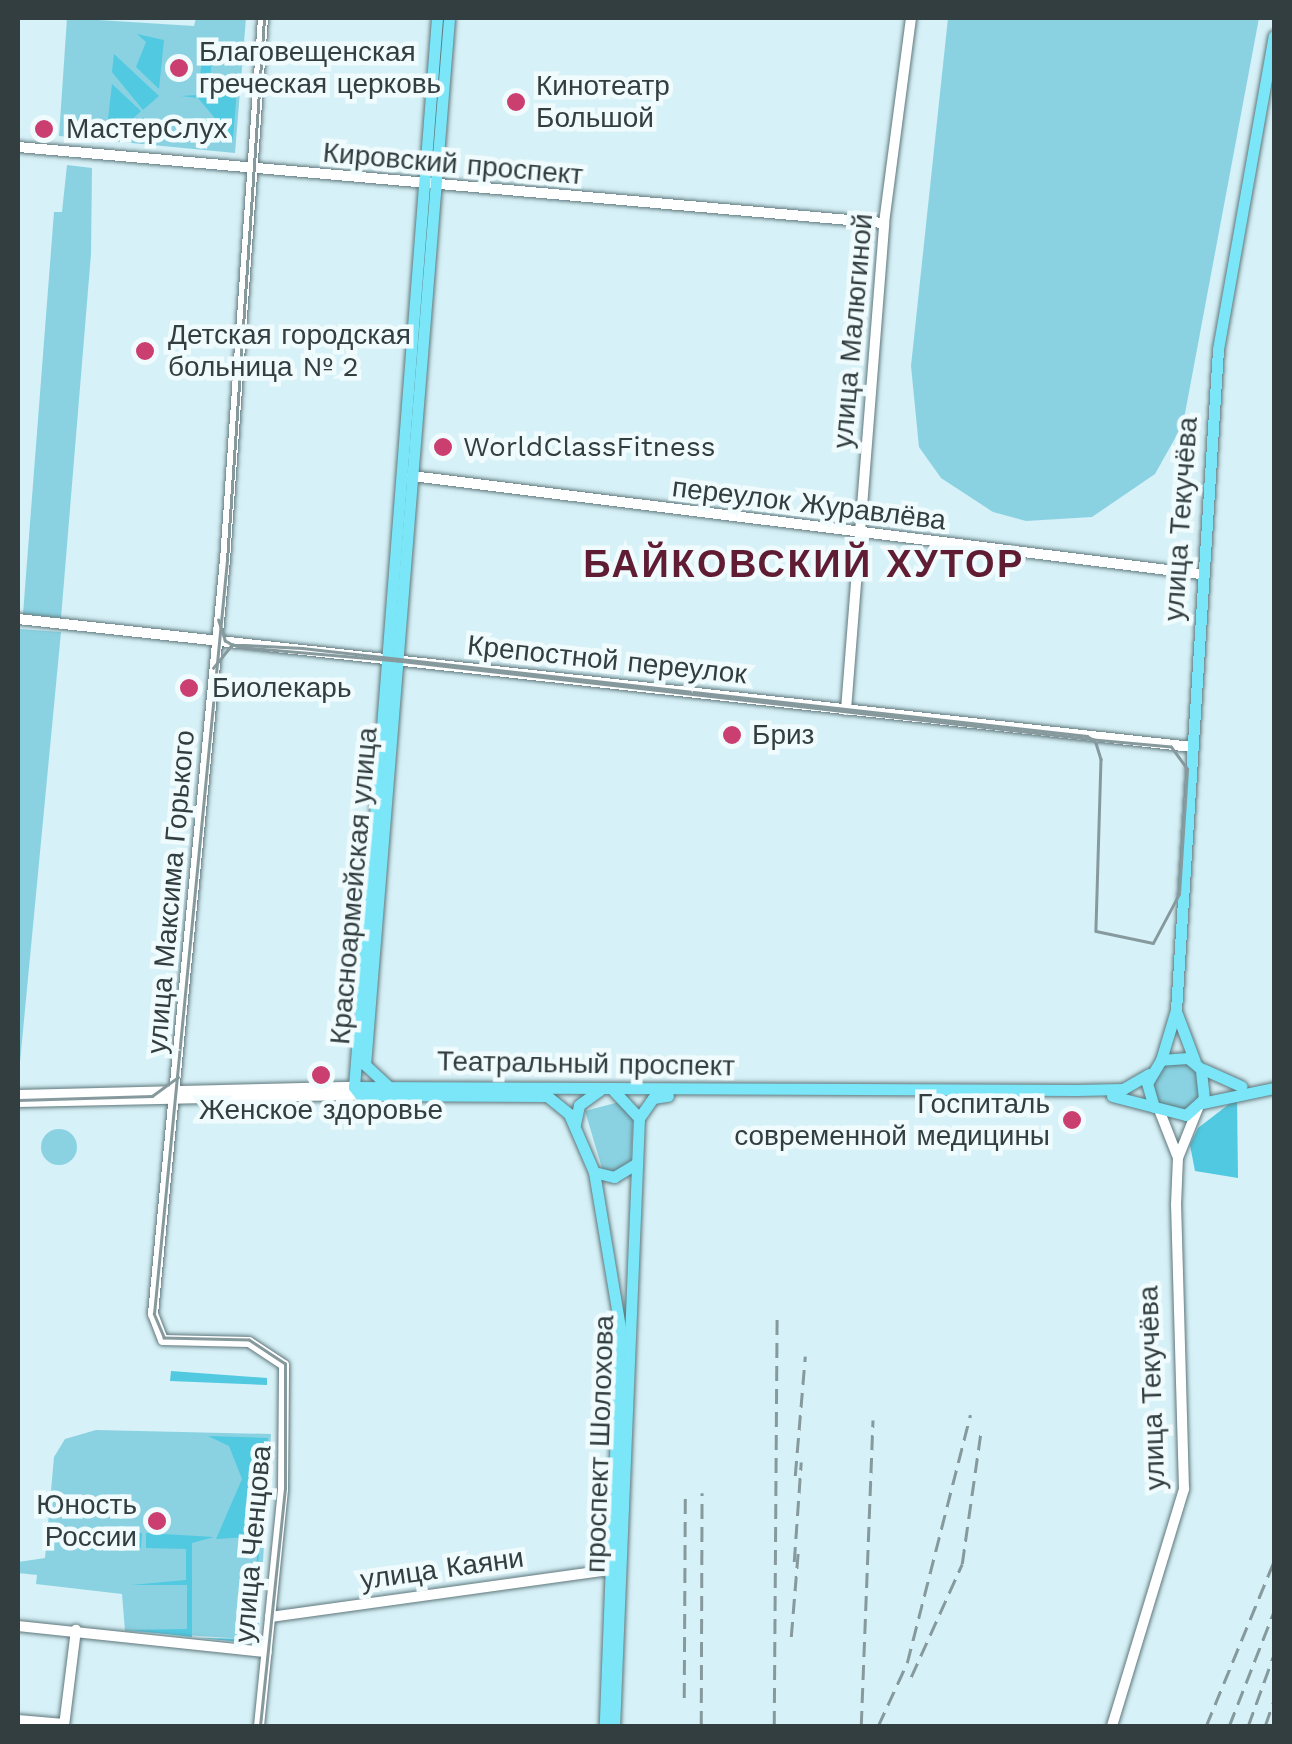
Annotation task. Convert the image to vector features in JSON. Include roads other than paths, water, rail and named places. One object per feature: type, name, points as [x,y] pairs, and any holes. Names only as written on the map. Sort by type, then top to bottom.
[{"type":"main road","name":"Красноармейская улица","points":[[389,1087],[364,1065],[392,659],[412,476],[431,185],[437,18]]},
{"type":"main road","name":"Красноармейская улица","points":[[357,1091],[431,185],[449,18]]},
{"type":"main road","name":"улица Текучёва","points":[[1161,1060],[1176,1010],[1200,574],[1218,349],[1274,36]]},
{"type":"main road","name":"улица Текучёва","points":[[1176,1010],[1198,1066],[1200,1106]]},
{"type":"main road","points":[[1157,1110],[1149,1074],[1161,1060],[1198,1066],[1245,1088]]},
{"type":"main road","name":"Театральный проспект","points":[[357,1091],[389,1087],[1123,1089],[1149,1074]]},
{"type":"main road","points":[[608,1088],[639,1118],[637,1163],[614,1177],[594,1172],[574,1124],[582,1102],[608,1088]]},
{"type":"main road","points":[[1200,1106],[1245,1088],[1274,1088]]},
{"type":"main road","name":"Театральный проспект","points":[[357,1091],[540,1095],[574,1124]]},
{"type":"main road","name":"Театральный проспект","points":[[639,1118],[660,1096],[1124,1096],[1157,1110],[1200,1106]]},
{"type":"main road","name":"проспект Шолохова","points":[[605,1726],[637,1163]]},
{"type":"main road","name":"проспект Шолохова","points":[[594,1172],[619,1300],[614,1726]]},
{"type":"street","name":"улица Максима Горького","points":[[262,18],[217,642],[154,1326],[177,1343],[262,1345],[284,1365]]},
{"type":"street","name":"улица Малюгиной","points":[[846,710],[884,224],[911,18]]},
{"type":"street","name":"Кировский проспект","points":[[18,147],[884,224]]},
{"type":"street","name":"переулок Журавлёва","points":[[412,476],[1200,574]]},
{"type":"street","name":"Крепостной переулок","points":[[18,619],[1192,747]]},
{"type":"street","name":"Театральный проспект","points":[[18,1094],[357,1091]]},
{"type":"street","name":"Театральный проспект","points":[[18,1102],[175,1094]]},
{"type":"street","name":"улица Текучёва","points":[[1112,1726],[1184,1489],[1173,1351],[1178,1158],[1200,1106]]},
{"type":"street","name":"улица Текучёва","points":[[1157,1110],[1178,1158]]},
{"type":"street","name":"улица Ченцова","points":[[259,1726],[270,1617],[284,1365]]},
{"type":"street","name":"улица Каяни","points":[[270,1617],[615,1569]]},
{"type":"street","points":[[18,1626],[266,1652]]},
{"type":"street","points":[[18,1720],[64,1725],[76,1630]]},
{"type":"tram line","points":[[260,1726],[285,1489],[285,1364],[249,1340],[164,1338],[154,1314],[227,560],[264,18]]},
{"type":"tram line","points":[[213,668],[233,645],[302,648],[1087,736],[1094,740],[1096,743],[1101,759],[1096,931],[1153,943],[1179,894],[1187,769],[1171,747],[1094,740],[397,661],[246,648],[233,645],[232,645],[225,641],[218,620]]},
{"type":"tram line","points":[[18,1100],[152,1096],[178,1077]]},
{"type":"railway","points":[[774,1726],[777,1316]]},
{"type":"railway","points":[[795,1476],[805,1356]]},
{"type":"railway","points":[[878,1726],[907,1663],[970,1415]]},
{"type":"railway","points":[[861,1726],[873,1420]]},
{"type":"railway","points":[[911,1677],[962,1564],[981,1430]]},
{"type":"railway","points":[[794,1562],[801,1462]]},
{"type":"railway","points":[[684,1698],[685,1493]]},
{"type":"railway","points":[[701,1726],[702,1493]]},
{"type":"railway","points":[[791,1637],[798,1551]]},
{"type":"railway","points":[[1206,1726],[1274,1561]]},
{"type":"railway","points":[[1229,1726],[1274,1611]]},
{"type":"railway","points":[[1248,1726],[1274,1654]]},
{"type":"railway","points":[[1265,1726],[1274,1700]]},
{"type":"place","name":"Благовещенская греческая церковь","points":[[179,68]]},
{"type":"place","name":"Кинотеатр Большой","points":[[516,102]]},
{"type":"place","name":"МастерСлух","points":[[44,129]]},
{"type":"place","name":"Детская городская больница № 2","points":[[145,351]]},
{"type":"place","name":"WorldClassFitness","points":[[443,447]]},
{"type":"place","name":"Биолекарь","points":[[189,688]]},
{"type":"place","name":"Бриз","points":[[732,735]]},
{"type":"place","name":"Женское здоровье","points":[[321,1075]]},
{"type":"place","name":"Госпиталь современной медицины","points":[[1072,1120]]},
{"type":"place","name":"Юность России","points":[[157,1521]]},
{"type":"district","name":"БАЙКОВСКИЙ ХУТОР","points":[[804,565]]}]
